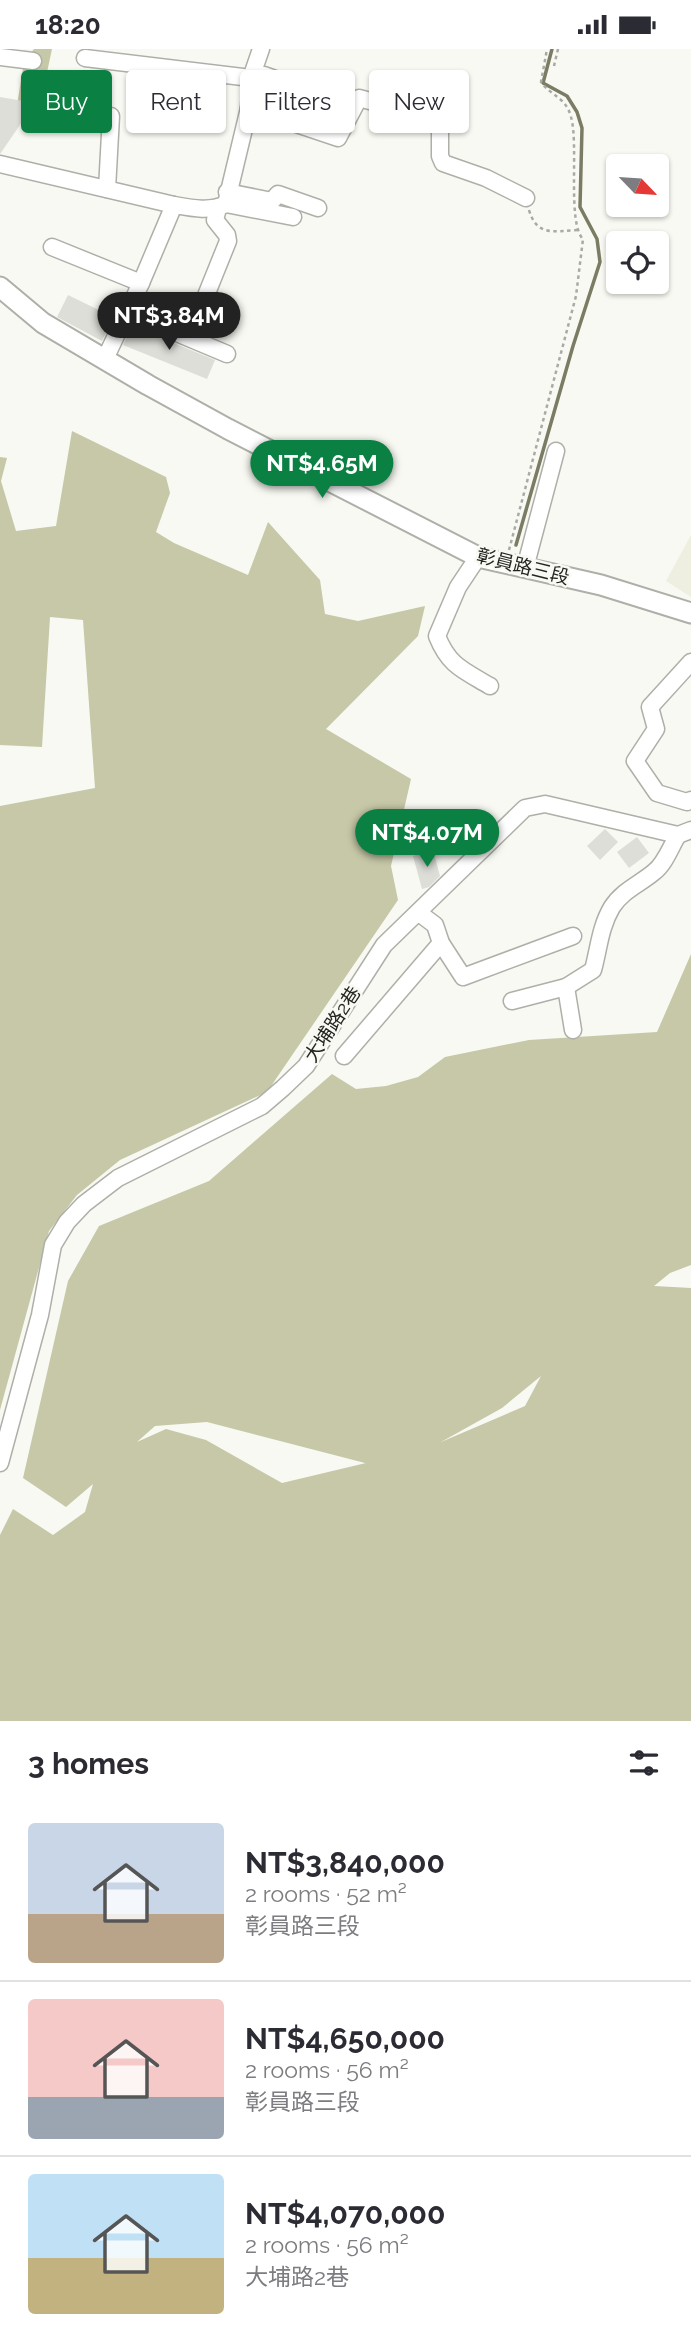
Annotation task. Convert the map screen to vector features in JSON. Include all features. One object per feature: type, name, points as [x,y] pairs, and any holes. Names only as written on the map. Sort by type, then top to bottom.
[{"type":"main road","name":"彰員路三段","points":[[0,288],[43,323],[228,429],[478,557],[601,585],[691,613]]},
{"type":"street","points":[[254,70],[261,49]]},
{"type":"street","points":[[0,57],[33,61]]},
{"type":"street","points":[[85,58],[240,77]]},
{"type":"street","points":[[355,106],[359,98],[421,115],[440,125],[440,156],[443,163],[486,178],[526,198]]},
{"type":"street","points":[[107,189],[110,133]]},
{"type":"street","points":[[203,303],[228,241],[227,235],[215,221],[242,133]]},
{"type":"street","points":[[323,133],[338,138],[341,133]]},
{"type":"street","points":[[0,164],[194,209],[223,202],[272,201],[278,194],[318,208]]},
{"type":"street","points":[[223,202],[293,217]]},
{"type":"street","points":[[105,359],[141,283],[173,205]]},
{"type":"street","points":[[52,247],[141,283]]},
{"type":"street","points":[[127,312],[227,353]]},
{"type":"street","points":[[526,568],[556,451]]},
{"type":"street","points":[[478,557],[458,587],[437,636],[442,649],[454,665],[490,686]]},
{"type":"street","points":[[691,662],[650,707],[656,729],[635,761],[657,793],[687,802],[691,800]]},
{"type":"street","name":"大埔路2巷","points":[[0,1463],[40,1315],[53,1245],[67,1222],[85,1204],[118,1178],[262,1106],[272,1097],[306,1066],[384,945],[525,808],[545,804],[685,833]]},
{"type":"street","points":[[512,1001],[566,987],[593,970],[599,948],[600,930],[613,906],[627,890],[657,871],[685,833]]},
{"type":"street","points":[[419,913],[435,925],[441,943],[463,977],[573,936]]},
{"type":"street","points":[[344,1056],[441,943]]},
{"type":"street","points":[[566,987],[573,1030]]},
{"type":"path","points":[[506,563],[576,296],[584,248],[575,218],[576,143],[571,116],[564,100],[548,92],[541,82],[547,49]]},
{"type":"path","points":[[554,66],[558,49]]},
{"type":"path","points":[[526,198],[537,227],[554,232],[577,230]]},
{"type":"shaded area","points":[[691,535],[691,597],[666,581]]},
{"type":"green space","points":[[34,49],[52,49],[48,70],[23,70],[24,62]]},
{"type":"green space","points":[[21,80],[21,106],[17,105]]},
{"type":"green space","points":[[72,431],[166,477],[170,493],[156,532],[174,543],[248,575],[268,522],[320,580],[325,614],[358,621],[425,606],[418,636],[326,729],[411,779],[391,866],[398,900],[267,1092],[120,1160],[77,1195],[49,1231],[0,1410],[0,806],[95,788],[83,620],[50,617],[42,747],[0,745],[0,457],[7,458],[1,481],[16,531],[56,526]]},
{"type":"green space","points":[[691,954],[691,1265],[670,1273],[654,1286],[691,1288],[691,1721],[0,1721],[0,1535],[13,1509],[53,1535],[85,1512],[93,1484],[66,1507],[23,1478],[68,1281],[99,1226],[209,1181],[332,1074],[356,1089],[386,1086],[418,1077],[445,1057],[529,1040],[657,1032]],"holes":[[[541,1376],[525,1406],[441,1442],[502,1408]],[[207,1422],[365,1463],[366,1463],[282,1483],[206,1440],[166,1429],[137,1442],[155,1426]]]},
{"type":"building","points":[[0,97],[21,101],[21,123],[0,154]]},
{"type":"building","points":[[68,295],[113,317],[102,341],[57,317]]},
{"type":"building","points":[[132,326],[215,360],[207,379],[123,345]]},
{"type":"building","points":[[605,829],[618,842],[600,860],[587,846]]},
{"type":"building","points":[[637,837],[649,853],[629,868],[617,852]]},
{"type":"building","points":[[433,850],[440,876],[429,887],[422,889],[413,856]]},
{"type":"waterway","points":[[516,545],[600,262],[597,239],[580,207],[582,128],[577,112],[567,96],[543,83],[552,49]]}]
